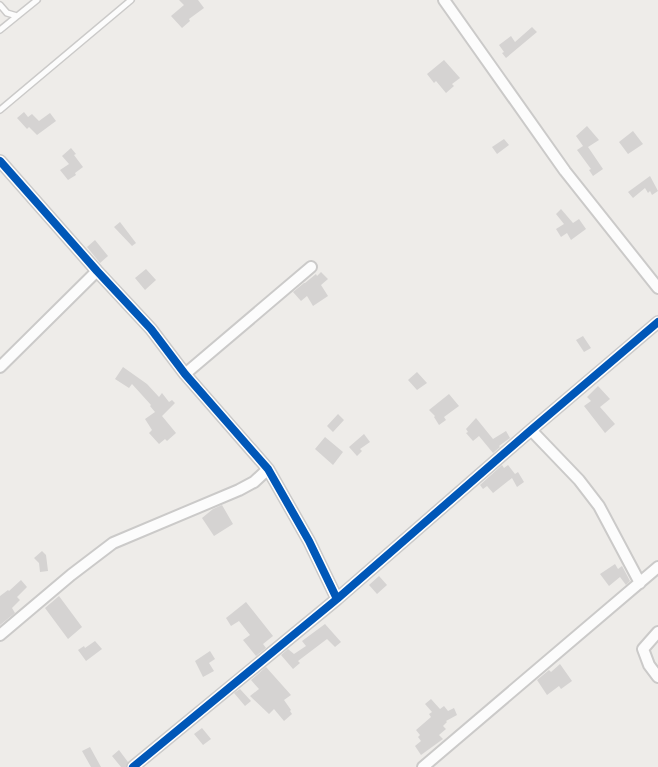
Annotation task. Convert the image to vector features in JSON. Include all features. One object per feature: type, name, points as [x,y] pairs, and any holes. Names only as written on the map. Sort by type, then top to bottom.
[{"type":"street","points":[[444,0],[565,171],[658,288]]},
{"type":"street","points":[[0,161],[151,329],[185,374],[268,469],[309,541],[337,599]]},
{"type":"street","points":[[185,374],[311,267]]},
{"type":"street","points":[[0,368],[97,271]]},
{"type":"street","points":[[133,767],[337,599],[658,322]]},
{"type":"street","points":[[531,430],[579,480],[599,506],[640,583]]},
{"type":"street","points":[[0,635],[113,543],[239,490],[254,482],[268,469]]},
{"type":"street","points":[[423,767],[658,567]]},
{"type":"street","points":[[658,632],[643,649],[649,665],[658,677]]},
{"type":"lane","points":[[0,30],[37,0]]},
{"type":"lane","points":[[0,110],[131,0]]},
{"type":"lane","points":[[0,5],[7,13],[17,16]]},
{"type":"building","points":[[179,0],[198,0],[204,8],[189,19],[190,21],[182,28],[171,16],[184,5]]},
{"type":"building","points":[[532,27],[537,32],[506,58],[499,45],[511,36],[515,42]]},
{"type":"building","points":[[444,60],[460,78],[446,93],[427,74]]},
{"type":"building","points":[[24,112],[28,117],[32,114],[39,121],[50,113],[56,121],[37,135],[29,127],[27,129],[17,118]]},
{"type":"building","points":[[587,126],[599,140],[588,147],[603,169],[593,176],[589,170],[591,169],[577,150],[583,146],[576,136]]},
{"type":"building","points":[[633,131],[643,144],[628,154],[619,142]]},
{"type":"building","points":[[504,139],[509,145],[497,154],[492,147]]},
{"type":"building","points":[[71,148],[83,167],[68,180],[60,170],[69,164],[62,156]]},
{"type":"building","points":[[650,176],[658,191],[652,195],[645,188],[633,198],[628,192]]},
{"type":"building","points":[[561,209],[573,223],[579,219],[586,229],[571,240],[567,233],[561,237],[556,229],[564,224],[556,214]]},
{"type":"building","points":[[120,222],[136,243],[132,246],[114,227]]},
{"type":"building","points":[[95,240],[108,256],[100,263],[87,247]]},
{"type":"building","points":[[146,269],[156,280],[145,290],[135,278]]},
{"type":"building","points":[[321,272],[328,279],[321,285],[328,296],[313,306],[307,296],[301,301],[293,292]]},
{"type":"building","points":[[583,336],[591,348],[584,352],[576,340]]},
{"type":"building","points":[[123,367],[147,384],[159,397],[162,393],[169,402],[172,400],[175,403],[162,416],[176,433],[167,441],[165,439],[159,444],[149,433],[152,430],[145,419],[155,412],[151,405],[132,384],[129,388],[115,379]]},
{"type":"building","points":[[417,372],[427,383],[417,390],[408,380]]},
{"type":"building","points":[[598,386],[610,399],[600,407],[615,424],[605,433],[584,406],[591,401],[587,397]]},
{"type":"building","points":[[449,394],[459,406],[444,417],[446,420],[439,425],[429,410]]},
{"type":"building","points":[[338,414],[344,420],[333,432],[327,426]]},
{"type":"building","points":[[476,418],[493,439],[506,431],[510,438],[493,453],[479,436],[473,441],[466,433],[468,432],[466,429]]},
{"type":"building","points":[[364,434],[370,442],[360,449],[362,451],[357,456],[349,447]]},
{"type":"building","points":[[325,437],[343,452],[333,465],[315,449]]},
{"type":"building","points":[[502,465],[504,468],[508,465],[515,474],[518,472],[524,482],[517,487],[512,478],[493,493],[487,486],[483,489],[480,485]]},
{"type":"building","points":[[222,505],[233,524],[214,536],[202,518]]},
{"type":"building","points":[[42,551],[46,555],[48,571],[40,572],[39,563],[34,558]]},
{"type":"building","points":[[615,564],[618,569],[622,566],[630,581],[626,585],[620,577],[609,586],[600,574]]},
{"type":"building","points":[[379,576],[387,585],[377,594],[369,585]]},
{"type":"building","points":[[21,580],[27,587],[17,597],[20,600],[12,608],[15,613],[0,625],[0,596]]},
{"type":"building","points":[[59,596],[82,627],[68,639],[45,608]]},
{"type":"building","points":[[246,602],[273,636],[263,644],[266,648],[256,656],[243,640],[250,635],[239,621],[231,626],[226,618]]},
{"type":"building","points":[[325,624],[341,642],[335,647],[327,639],[298,661],[300,663],[293,669],[281,655],[288,649],[294,654],[306,646],[302,641]]},
{"type":"building","points":[[95,641],[102,649],[86,661],[78,650]]},
{"type":"building","points":[[210,651],[215,659],[209,663],[214,671],[203,677],[195,661]]},
{"type":"building","points":[[560,664],[572,681],[561,689],[559,686],[547,695],[537,680]]},
{"type":"building","points":[[266,667],[291,695],[284,700],[292,714],[284,721],[274,709],[269,714],[250,696],[259,689],[251,680]]},
{"type":"building","points":[[240,689],[251,701],[245,706],[234,693]]},
{"type":"building","points":[[431,699],[440,709],[444,706],[448,711],[454,708],[457,715],[446,721],[443,726],[446,729],[439,735],[443,739],[421,755],[415,746],[421,741],[416,730],[431,717],[429,714],[432,712],[425,704]]},
{"type":"building","points":[[202,728],[211,739],[203,745],[194,734]]},
{"type":"building","points":[[90,747],[101,767],[91,767],[82,751]]},
{"type":"building","points":[[119,750],[128,762],[126,767],[121,767],[112,756]]},
{"type":"cycle path","points":[[0,161],[151,329],[185,374],[268,469],[309,541],[337,599]]},
{"type":"cycle path","points":[[133,767],[337,599],[658,322]]}]
